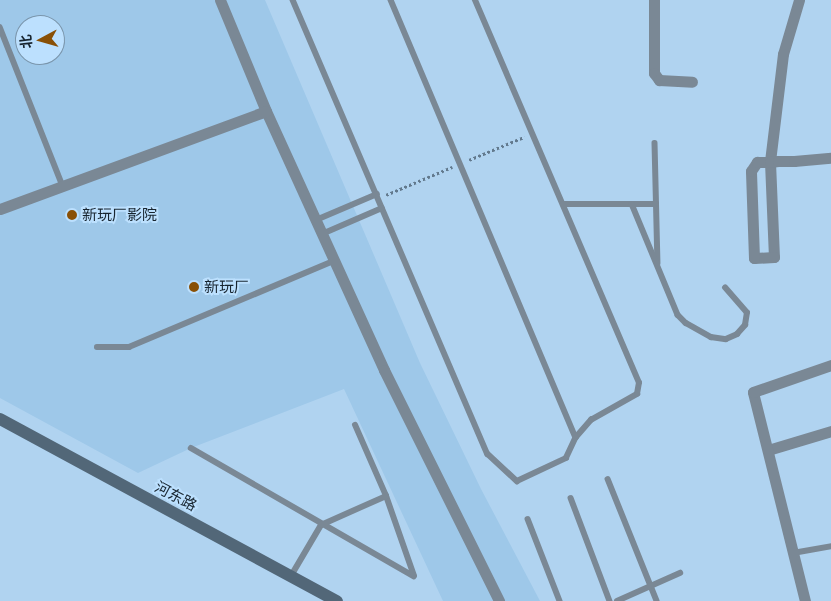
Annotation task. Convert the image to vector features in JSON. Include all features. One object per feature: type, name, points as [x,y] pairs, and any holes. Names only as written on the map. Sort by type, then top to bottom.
[{"type":"main road","name":"河东路","points":[[0,420],[337,601]]},
{"type":"street","points":[[220,0],[266,111],[384,370],[499,601]]},
{"type":"street","points":[[654,0],[654,73],[658,80],[692,82]]},
{"type":"street","points":[[800,0],[782,54],[770,162],[774,257],[754,258],[751,171],[757,162],[770,162],[831,158]]},
{"type":"street","points":[[0,209],[266,111]]},
{"type":"street","points":[[805,601],[753,392],[831,364]]},
{"type":"street","points":[[768,450],[831,431]]},
{"type":"lane","points":[[294,0],[488,454],[517,481],[566,458],[576,437],[591,420],[637,394],[639,383],[475,0]]},
{"type":"lane","points":[[391,0],[576,437]]},
{"type":"lane","points":[[0,27],[63,186]]},
{"type":"lane","points":[[655,143],[658,267]]},
{"type":"lane","points":[[316,220],[376,194]]},
{"type":"lane","points":[[563,204],[656,204]]},
{"type":"lane","points":[[632,204],[678,315],[686,323],[711,337],[726,339],[737,334],[745,325],[747,313],[725,288]]},
{"type":"lane","points":[[322,234],[382,208]]},
{"type":"lane","points":[[97,347],[128,347],[334,261]]},
{"type":"lane","points":[[191,448],[321,525],[414,576],[386,496],[355,425]]},
{"type":"lane","points":[[608,480],[657,601]]},
{"type":"lane","points":[[291,576],[321,525],[386,496]]},
{"type":"lane","points":[[571,498],[610,601]]},
{"type":"lane","points":[[528,519],[560,601]]},
{"type":"lane","points":[[793,553],[831,546]]},
{"type":"lane","points":[[617,601],[680,573]]},
{"type":"shaded area","name":"新玩厂","points":[[0,0],[265,0],[420,363],[481,489],[540,601],[443,601],[344,389],[191,448],[138,473],[0,398]]},
{"type":"place","name":"新玩厂影院","points":[[72,215]]},
{"type":"place","name":"新玩厂","points":[[194,287]]}]
